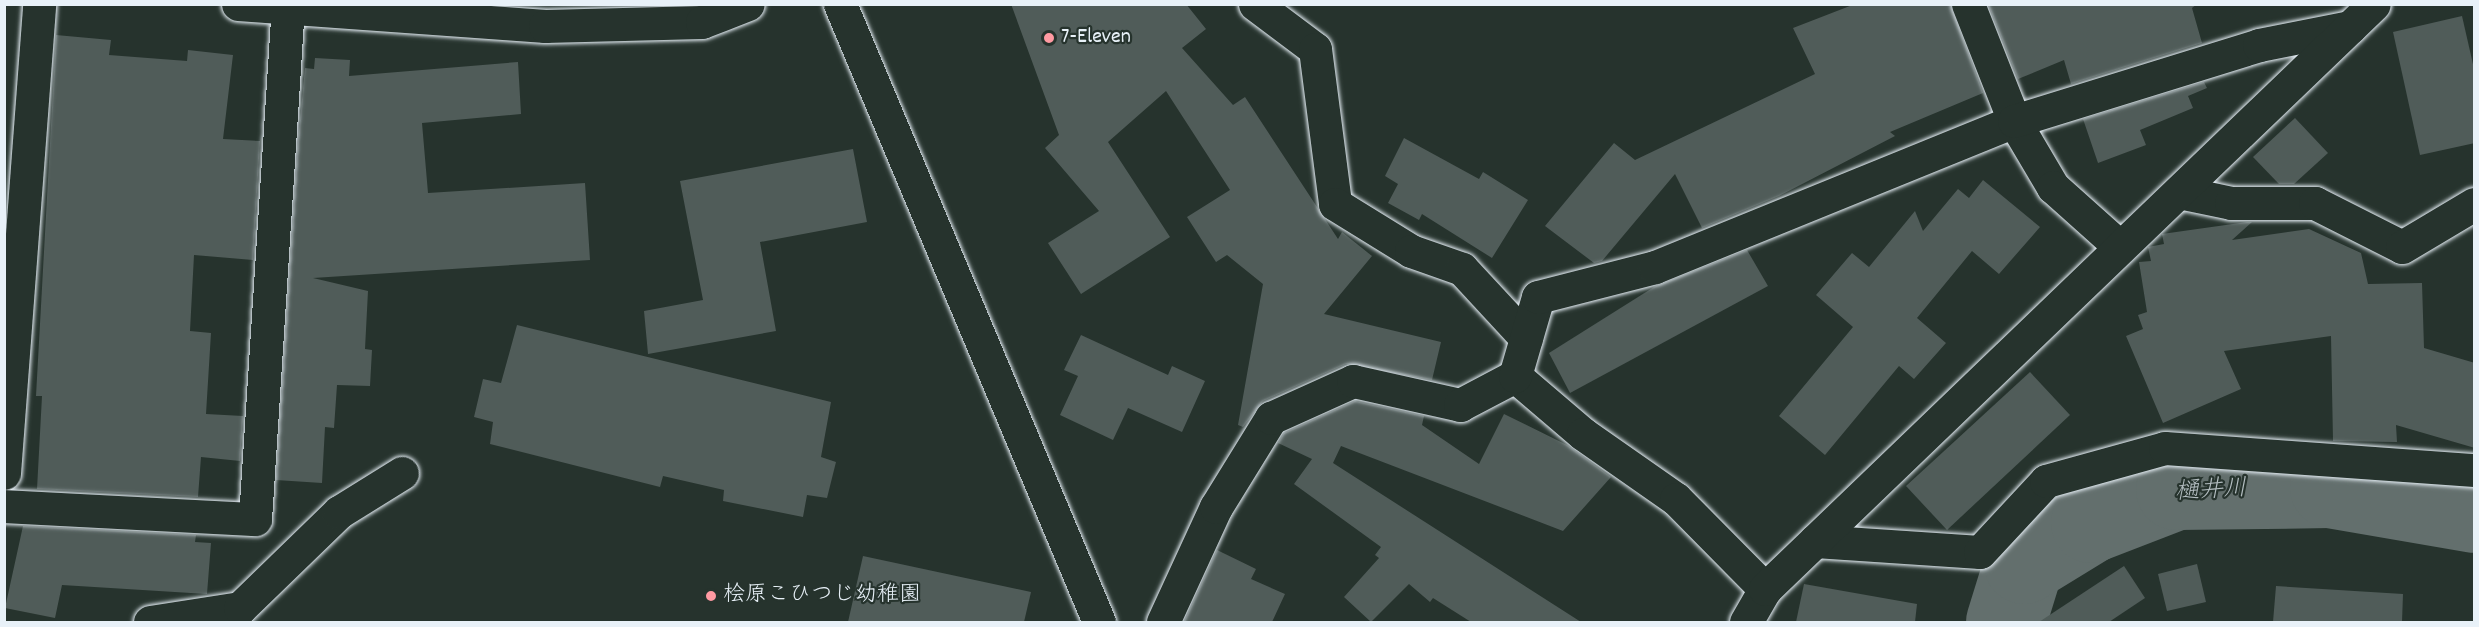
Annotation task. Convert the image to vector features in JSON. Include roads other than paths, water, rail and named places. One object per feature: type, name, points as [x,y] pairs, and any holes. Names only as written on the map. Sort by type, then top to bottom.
[{"type":"street","points":[[5,461],[39,4]]},
{"type":"street","points":[[238,4],[288,8],[702,22],[748,4]]},
{"type":"street","points":[[840,4],[1099,622]]},
{"type":"street","points":[[1255,4],[1315,49],[1335,204],[1411,251],[1462,269],[1526,338]]},
{"type":"street","points":[[1968,4],[2014,121],[2053,187],[2121,248]]},
{"type":"street","points":[[1746,622],[1765,590],[2374,4]]},
{"type":"street","points":[[4,506],[255,519],[288,8]]},
{"type":"street","points":[[1163,622],[1216,507],[1271,418],[1353,381],[1460,405],[1515,376],[1538,297],[1655,267],[2014,121],[2259,45],[2350,27]]},
{"type":"street","points":[[2179,192],[2231,203],[2314,203],[2402,247],[2475,204]]},
{"type":"street","points":[[1515,376],[1583,434],[1676,499],[1765,590]]},
{"type":"street","points":[[1815,541],[1980,552],[2046,481],[2165,448],[2475,470]]},
{"type":"street","points":[[150,622],[240,608],[339,512],[402,473]]},
{"type":"waterway","name":"樋井川","points":[[2006,622],[2024,564],[2091,523],[2176,490],[2330,488],[2474,513]]},
{"type":"place","name":"7-Eleven","points":[[1049,38]]},
{"type":"place","name":"桧原こひつじ幼稚園","points":[[711,596]]}]
